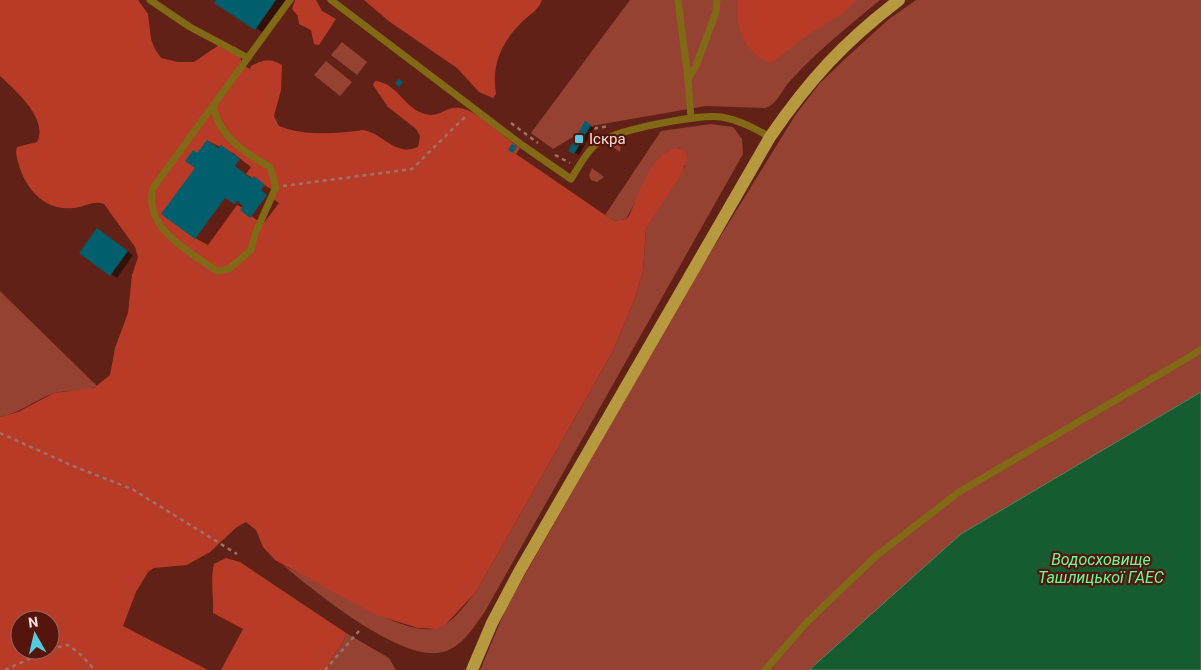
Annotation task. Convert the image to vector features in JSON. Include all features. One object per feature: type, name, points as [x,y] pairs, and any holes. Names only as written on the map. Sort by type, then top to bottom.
[{"type":"main road","points":[[472,670],[492,623],[519,572],[770,137],[805,88],[826,63],[855,35],[898,0]]},
{"type":"lane","points":[[150,0],[190,27],[248,58]]},
{"type":"lane","points":[[214,105],[215,114],[226,136],[248,155],[270,167],[276,187],[255,234],[251,250],[229,269],[217,271],[176,242],[164,231],[154,217],[150,199],[153,188],[290,0]]},
{"type":"lane","points":[[330,0],[571,179],[594,146],[606,137],[692,118],[720,117],[745,123],[770,137]]},
{"type":"lane","points":[[678,0],[692,118]]},
{"type":"lane","points":[[688,79],[696,66],[716,12],[717,0]]},
{"type":"lane","points":[[765,670],[806,623],[876,556],[959,492],[1201,350]]},
{"type":"path","points":[[276,187],[412,169],[473,108]]},
{"type":"path","points":[[506,119],[544,147]]},
{"type":"path","points":[[586,143],[596,128],[615,125]]},
{"type":"path","points":[[551,153],[572,164],[577,157]]},
{"type":"path","points":[[0,433],[73,466],[132,489],[238,554]]},
{"type":"path","points":[[325,670],[359,631]]},
{"type":"path","points":[[60,647],[68,645],[80,653],[95,670]]},
{"type":"path","points":[[5,670],[27,660]]},
{"type":"shaded area","points":[[0,0],[138,0],[148,14],[151,39],[161,58],[178,62],[194,62],[222,43],[236,47],[243,65],[250,69],[251,66],[266,60],[282,65],[281,90],[274,116],[279,126],[310,133],[363,130],[377,135],[396,147],[410,149],[418,147],[420,136],[416,129],[388,107],[373,85],[375,81],[383,83],[395,90],[415,110],[422,113],[433,115],[459,108],[475,114],[520,148],[516,154],[614,221],[626,219],[629,216],[643,184],[656,161],[664,153],[673,149],[684,149],[687,158],[682,173],[646,229],[643,271],[635,298],[613,351],[476,592],[445,625],[437,629],[418,628],[376,615],[275,560],[263,547],[256,530],[246,522],[237,527],[210,552],[187,565],[154,568],[148,572],[136,592],[123,626],[208,670],[0,670],[0,417],[18,412],[54,393],[94,388],[110,375],[115,348],[128,313],[132,275],[138,257],[135,247],[104,204],[93,203],[74,208],[62,208],[42,200],[27,184],[18,163],[16,152],[17,147],[37,142],[38,124],[29,106],[0,76]]},
{"type":"shaded area","points":[[295,0],[316,0],[322,11],[336,19],[319,45],[314,44],[311,30],[299,24],[298,16],[292,9]]},
{"type":"shaded area","points":[[364,0],[542,0],[537,9],[516,28],[504,45],[497,63],[495,73],[496,94],[493,98],[479,92],[457,68],[390,22]]},
{"type":"shaded area","points":[[630,0],[880,0],[811,59],[790,81],[773,104],[765,108],[706,106],[591,126],[553,149],[531,133]]},
{"type":"shaded area","points":[[738,0],[857,0],[843,13],[805,37],[773,62],[768,63],[752,51],[742,36],[738,20]]},
{"type":"shaded area","points":[[916,0],[1201,0],[1201,392],[961,534],[809,670],[480,670],[507,606],[694,279],[796,114],[820,83],[846,58],[889,19]]},
{"type":"shaded area","points":[[342,42],[367,62],[357,75],[331,55]]},
{"type":"shaded area","points":[[326,61],[352,82],[340,96],[314,75]]},
{"type":"shaded area","points":[[711,124],[733,127],[742,139],[743,154],[484,613],[466,636],[456,646],[443,652],[426,653],[405,647],[360,623],[316,592],[283,565],[361,606],[410,627],[437,628],[449,622],[459,613],[476,592],[613,351],[635,298],[643,271],[646,229],[685,166],[680,148],[668,151],[659,158],[626,219],[614,221],[605,215],[661,131]]},
{"type":"shaded area","points":[[614,140],[621,143],[620,152],[608,143]]},
{"type":"shaded area","points":[[592,168],[604,177],[597,182],[591,180],[589,175]]},
{"type":"shaded area","points":[[0,291],[97,386],[81,391],[54,393],[14,413],[0,417]]},
{"type":"shaded area","points":[[226,558],[240,562],[346,633],[343,642],[328,666],[331,670],[221,670],[243,629],[213,613],[212,576],[214,564]]},
{"type":"shaded area","points":[[346,633],[389,658],[396,670],[331,670],[328,666],[343,642]]},
{"type":"water","name":"Водосховище Ташлицької ГАЕС","points":[[1201,392],[1201,670],[809,670],[961,534]]},
{"type":"building","points":[[216,0],[276,0],[255,30],[214,3]]},
{"type":"building","points":[[399,79],[403,82],[399,87],[395,83]]},
{"type":"building","points":[[585,121],[591,125],[574,154],[568,151]]},
{"type":"building","points":[[207,140],[218,148],[221,145],[240,159],[235,166],[252,179],[254,176],[265,185],[261,190],[267,195],[250,218],[240,210],[243,206],[237,201],[234,204],[225,198],[195,239],[161,214],[195,168],[185,161],[193,150],[197,153]]},
{"type":"building","points":[[512,144],[517,147],[513,153],[508,150]]},
{"type":"building","points":[[97,228],[128,251],[110,276],[79,253]]},
{"type":"place","name":"Іскра","points":[[579,139]]}]
